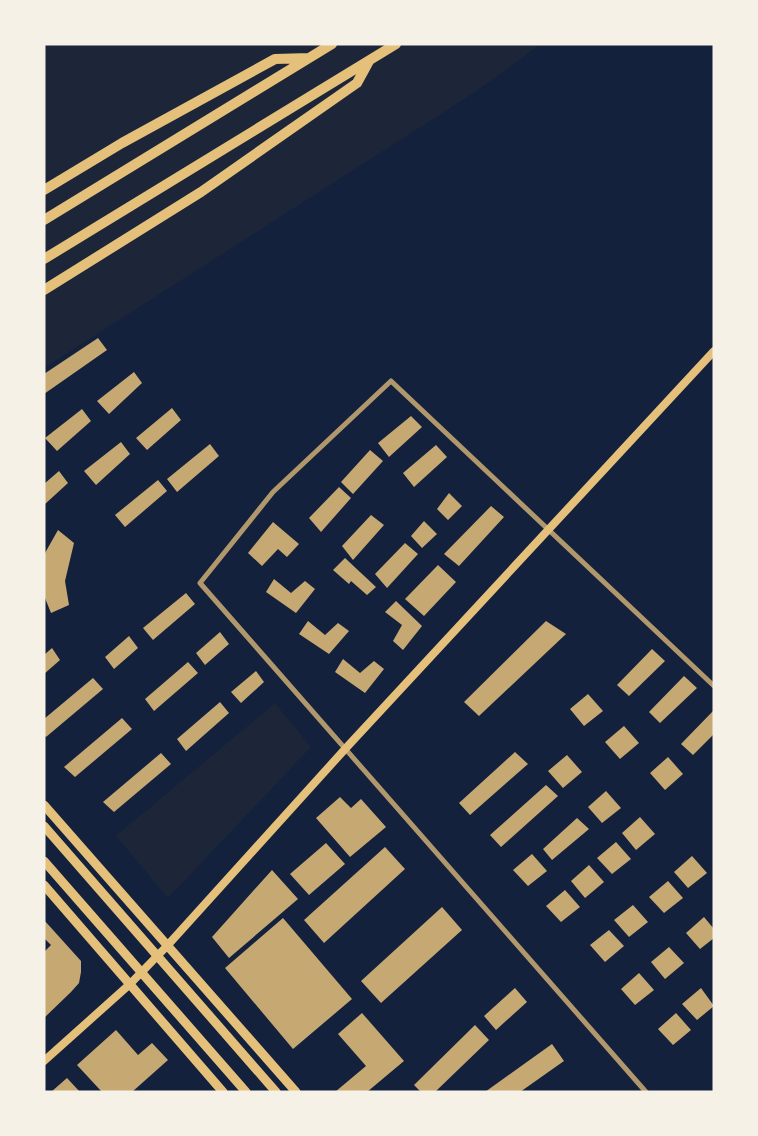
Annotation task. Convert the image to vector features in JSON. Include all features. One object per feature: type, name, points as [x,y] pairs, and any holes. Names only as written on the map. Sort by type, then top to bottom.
[{"type":"highway","points":[[44,220],[332,44]]},
{"type":"highway","points":[[44,259],[396,44]]},
{"type":"highway","points":[[44,190],[131,138],[275,59],[309,58]]},
{"type":"highway","points":[[44,290],[174,209],[298,125],[357,83],[369,60]]},
{"type":"main road","points":[[44,1060],[130,984],[167,946],[346,748],[714,351]]},
{"type":"main road","points":[[44,805],[296,1092]]},
{"type":"main road","points":[[44,826],[276,1092]]},
{"type":"main road","points":[[44,861],[246,1092]]},
{"type":"main road","points":[[44,886],[223,1092]]},
{"type":"street","points":[[646,1092],[200,583],[273,492],[391,381],[714,686]]},
{"type":"shaded area","points":[[44,44],[541,44],[475,92],[44,368]]},
{"type":"shaded area","points":[[275,703],[311,747],[168,898],[116,836]]},
{"type":"building","points":[[98,338],[107,350],[44,394],[44,374]]},
{"type":"building","points":[[134,372],[142,383],[109,414],[97,401]]},
{"type":"building","points":[[172,408],[181,420],[147,450],[136,438]]},
{"type":"building","points":[[82,409],[91,421],[57,451],[45,438]]},
{"type":"building","points":[[411,416],[422,427],[389,457],[378,443]]},
{"type":"building","points":[[121,442],[130,454],[96,485],[84,471]]},
{"type":"building","points":[[210,444],[219,456],[177,492],[167,479]]},
{"type":"building","points":[[436,445],[447,457],[414,487],[403,473]]},
{"type":"building","points":[[370,450],[383,461],[353,494],[341,482]]},
{"type":"building","points":[[59,471],[68,483],[44,505],[44,484]]},
{"type":"building","points":[[158,480],[167,491],[125,527],[115,515]]},
{"type":"building","points":[[339,487],[351,498],[321,532],[309,518]]},
{"type":"building","points":[[449,493],[462,506],[448,520],[437,509]]},
{"type":"building","points":[[491,506],[504,517],[459,566],[444,554]]},
{"type":"building","points":[[371,515],[384,525],[353,560],[342,546]]},
{"type":"building","points":[[424,521],[437,534],[422,548],[411,536]]},
{"type":"building","points":[[273,522],[299,544],[287,557],[278,549],[262,566],[248,553]]},
{"type":"building","points":[[58,530],[74,543],[65,581],[69,605],[51,613],[45,598],[45,553]]},
{"type":"building","points":[[405,543],[418,554],[387,588],[375,574]]},
{"type":"building","points":[[345,558],[376,587],[367,595],[333,570]]},
{"type":"building","points":[[438,565],[456,582],[424,616],[405,599]]},
{"type":"building","points":[[274,579],[291,593],[305,581],[315,589],[296,613],[266,592]]},
{"type":"building","points":[[186,593],[195,604],[153,640],[143,628]]},
{"type":"building","points":[[396,601],[422,626],[403,650],[393,641],[402,625],[385,612]]},
{"type":"building","points":[[308,621],[325,635],[338,623],[349,631],[329,654],[299,634]]},
{"type":"building","points":[[546,621],[566,634],[479,716],[464,702]]},
{"type":"building","points":[[220,632],[229,644],[205,665],[196,653]]},
{"type":"building","points":[[129,636],[138,648],[114,669],[105,657]]},
{"type":"building","points":[[52,648],[60,660],[44,674],[44,655]]},
{"type":"building","points":[[652,649],[665,661],[629,696],[617,685]]},
{"type":"building","points":[[343,659],[360,673],[374,661],[384,669],[365,693],[335,672]]},
{"type":"building","points":[[188,662],[198,673],[154,711],[145,699]]},
{"type":"building","points":[[256,671],[264,682],[241,703],[231,692]]},
{"type":"building","points":[[684,676],[697,688],[660,723],[649,712]]},
{"type":"building","points":[[93,678],[103,689],[46,737],[44,719]]},
{"type":"building","points":[[588,694],[603,711],[584,726],[570,709]]},
{"type":"building","points":[[220,702],[229,713],[186,751],[177,739]]},
{"type":"building","points":[[714,710],[714,734],[693,755],[681,744]]},
{"type":"building","points":[[122,718],[132,729],[75,777],[64,767]]},
{"type":"building","points":[[624,726],[639,743],[620,759],[605,742]]},
{"type":"building","points":[[515,752],[528,764],[470,815],[459,803]]},
{"type":"building","points":[[161,753],[171,764],[114,812],[103,802]]},
{"type":"building","points":[[567,755],[582,772],[563,788],[548,771]]},
{"type":"building","points":[[668,757],[683,774],[665,790],[650,773]]},
{"type":"building","points":[[546,785],[558,796],[501,847],[490,835]]},
{"type":"building","points":[[606,791],[621,808],[602,823],[588,807]]},
{"type":"building","points":[[340,797],[351,808],[361,799],[386,827],[350,857],[316,818]]},
{"type":"building","points":[[640,817],[655,834],[636,850],[622,833]]},
{"type":"building","points":[[577,818],[589,829],[552,860],[543,849]]},
{"type":"building","points":[[616,842],[631,859],[612,874],[597,858]]},
{"type":"building","points":[[326,843],[345,864],[309,895],[290,874]]},
{"type":"building","points":[[385,847],[405,869],[324,943],[304,920]]},
{"type":"building","points":[[532,854],[547,871],[528,886],[513,870]]},
{"type":"building","points":[[692,856],[707,873],[688,888],[674,872]]},
{"type":"building","points":[[589,865],[604,882],[585,898],[571,881]]},
{"type":"building","points":[[272,870],[298,899],[229,958],[212,937]]},
{"type":"building","points":[[668,881],[683,898],[664,913],[649,897]]},
{"type":"building","points":[[565,890],[580,907],[561,922],[546,906]]},
{"type":"building","points":[[633,905],[648,922],[629,937],[614,920]]},
{"type":"building","points":[[442,907],[462,930],[381,1003],[361,981]]},
{"type":"building","points":[[704,917],[714,929],[714,938],[700,949],[686,933]]},
{"type":"building","points":[[283,918],[352,999],[293,1049],[225,968]]},
{"type":"building","points":[[44,920],[81,961],[81,972],[79,983],[44,1018],[44,952],[51,945],[44,938]]},
{"type":"building","points":[[609,930],[624,946],[605,962],[590,945]]},
{"type":"building","points":[[669,947],[684,963],[665,979],[651,962]]},
{"type":"building","points":[[639,973],[654,990],[635,1005],[621,989]]},
{"type":"building","points":[[515,988],[527,1002],[496,1030],[484,1016]]},
{"type":"building","points":[[701,988],[714,1006],[697,1020],[682,1004]]},
{"type":"building","points":[[362,1013],[404,1061],[367,1092],[335,1092],[366,1066],[338,1034]]},
{"type":"building","points":[[676,1013],[691,1030],[673,1045],[658,1029]]},
{"type":"building","points":[[475,1025],[489,1040],[435,1092],[421,1092],[414,1085]]},
{"type":"building","points":[[116,1030],[138,1055],[152,1043],[168,1060],[132,1092],[102,1092],[77,1065]]},
{"type":"building","points":[[552,1044],[564,1061],[520,1092],[485,1092]]},
{"type":"building","points":[[67,1078],[80,1092],[51,1092]]}]
